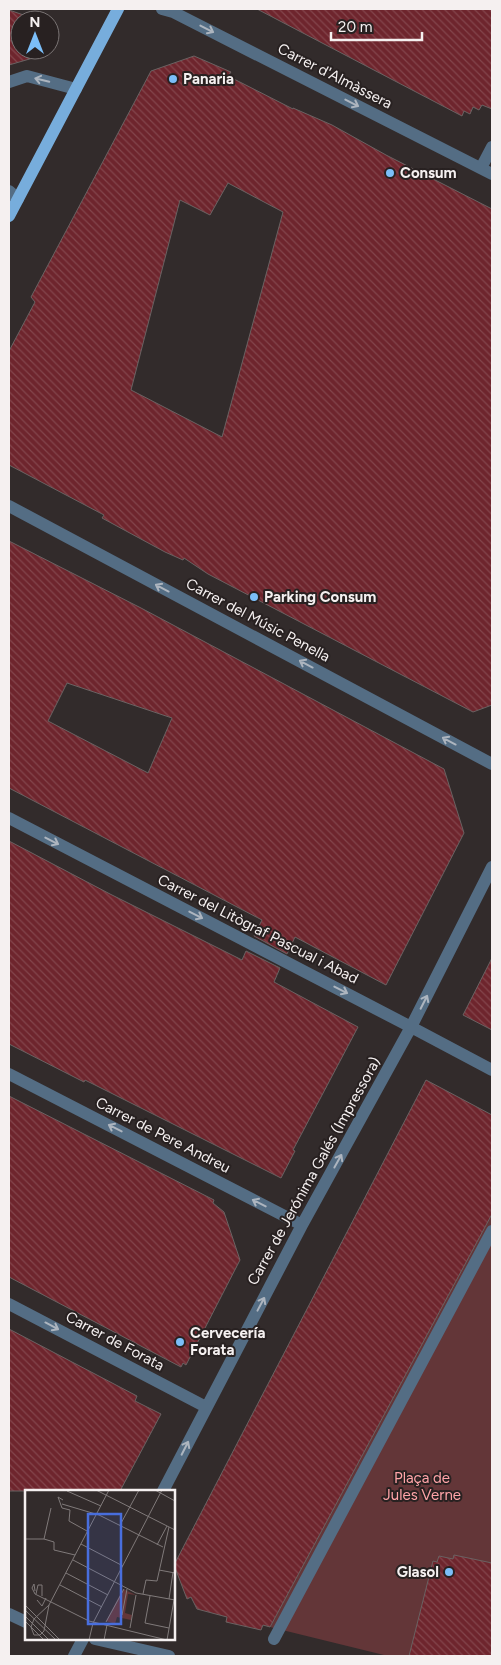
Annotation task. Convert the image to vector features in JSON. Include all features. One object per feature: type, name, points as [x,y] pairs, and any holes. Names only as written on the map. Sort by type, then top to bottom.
[{"type":"main road","points":[[9,216],[14,195],[76,89],[118,9]]},
{"type":"street","name":"Carrer d'Almàssera","points":[[162,9],[181,16],[492,174]]},
{"type":"street","points":[[9,82],[28,76],[76,89]]},
{"type":"street","points":[[480,168],[492,147]]},
{"type":"street","name":"Carrer del Músic Penella","points":[[9,506],[492,764]]},
{"type":"street","name":"Carrer del Litògraf Pascual i Abad","points":[[9,818],[492,1070]]},
{"type":"street","name":"Carrer de Jerónima Galés (Impressora)","points":[[164,1490],[302,1225],[411,1027],[492,867]]},
{"type":"street","name":"Carrer de Pere Andreu","points":[[9,1074],[302,1225]]},
{"type":"street","points":[[274,1639],[492,1230]]},
{"type":"street","name":"Carrer de Forata","points":[[9,1304],[206,1407]]},
{"type":"street","points":[[9,1614],[25,1622]]},
{"type":"street","points":[[74,1656],[82,1640]]},
{"type":"street","points":[[99,1640],[169,1656]]},
{"type":"green space","name":"Plaça de Jules Verne","points":[[492,1200],[492,1569],[439,1556],[414,1656],[388,1656],[270,1627]]},
{"type":"building","points":[[257,9],[492,9],[492,109],[482,105],[479,110],[473,107],[470,114],[464,111],[462,116]]},
{"type":"building","points":[[9,10],[10,60],[26,60],[9,65]]},
{"type":"building","points":[[194,56],[231,72],[228,76],[293,109],[332,125],[492,209],[492,705],[473,712],[208,574],[184,558],[183,560],[165,552],[102,518],[104,515],[9,465],[9,351],[35,302],[31,297],[151,71]],"holes":[[[228,183],[283,212],[222,437],[131,390],[180,200],[210,215]]]},
{"type":"building","points":[[9,541],[141,608],[444,769],[464,833],[386,985],[295,937],[287,954],[254,936],[262,920],[9,788]],"holes":[[[67,683],[172,718],[148,773],[48,721]]]},
{"type":"building","points":[[9,841],[242,960],[246,951],[280,968],[274,982],[358,1027],[293,1150],[295,1151],[281,1178],[9,1044]]},
{"type":"building","points":[[492,958],[492,1030],[463,1015]]},
{"type":"building","points":[[426,1080],[492,1115],[492,1214],[270,1627],[263,1625],[261,1630],[226,1622],[227,1617],[197,1609],[191,1597],[187,1599],[175,1563]]},
{"type":"building","points":[[9,1096],[214,1200],[213,1203],[224,1212],[240,1260],[186,1365],[183,1363],[181,1367],[9,1277]]},
{"type":"building","points":[[9,1329],[137,1396],[135,1401],[161,1414],[121,1490],[9,1491]]},
{"type":"building","points":[[454,1555],[492,1563],[492,1656],[409,1656],[433,1561],[437,1562],[439,1556],[453,1559]]},
{"type":"place","name":"Panaria","points":[[173,79]]},
{"type":"place","name":"Consum","points":[[390,173]]},
{"type":"place","name":"Parking Consum","points":[[254,597]]},
{"type":"place","name":"Cervecería Forata","points":[[180,1342]]},
{"type":"place","name":"Glasol","points":[[449,1572]]}]
